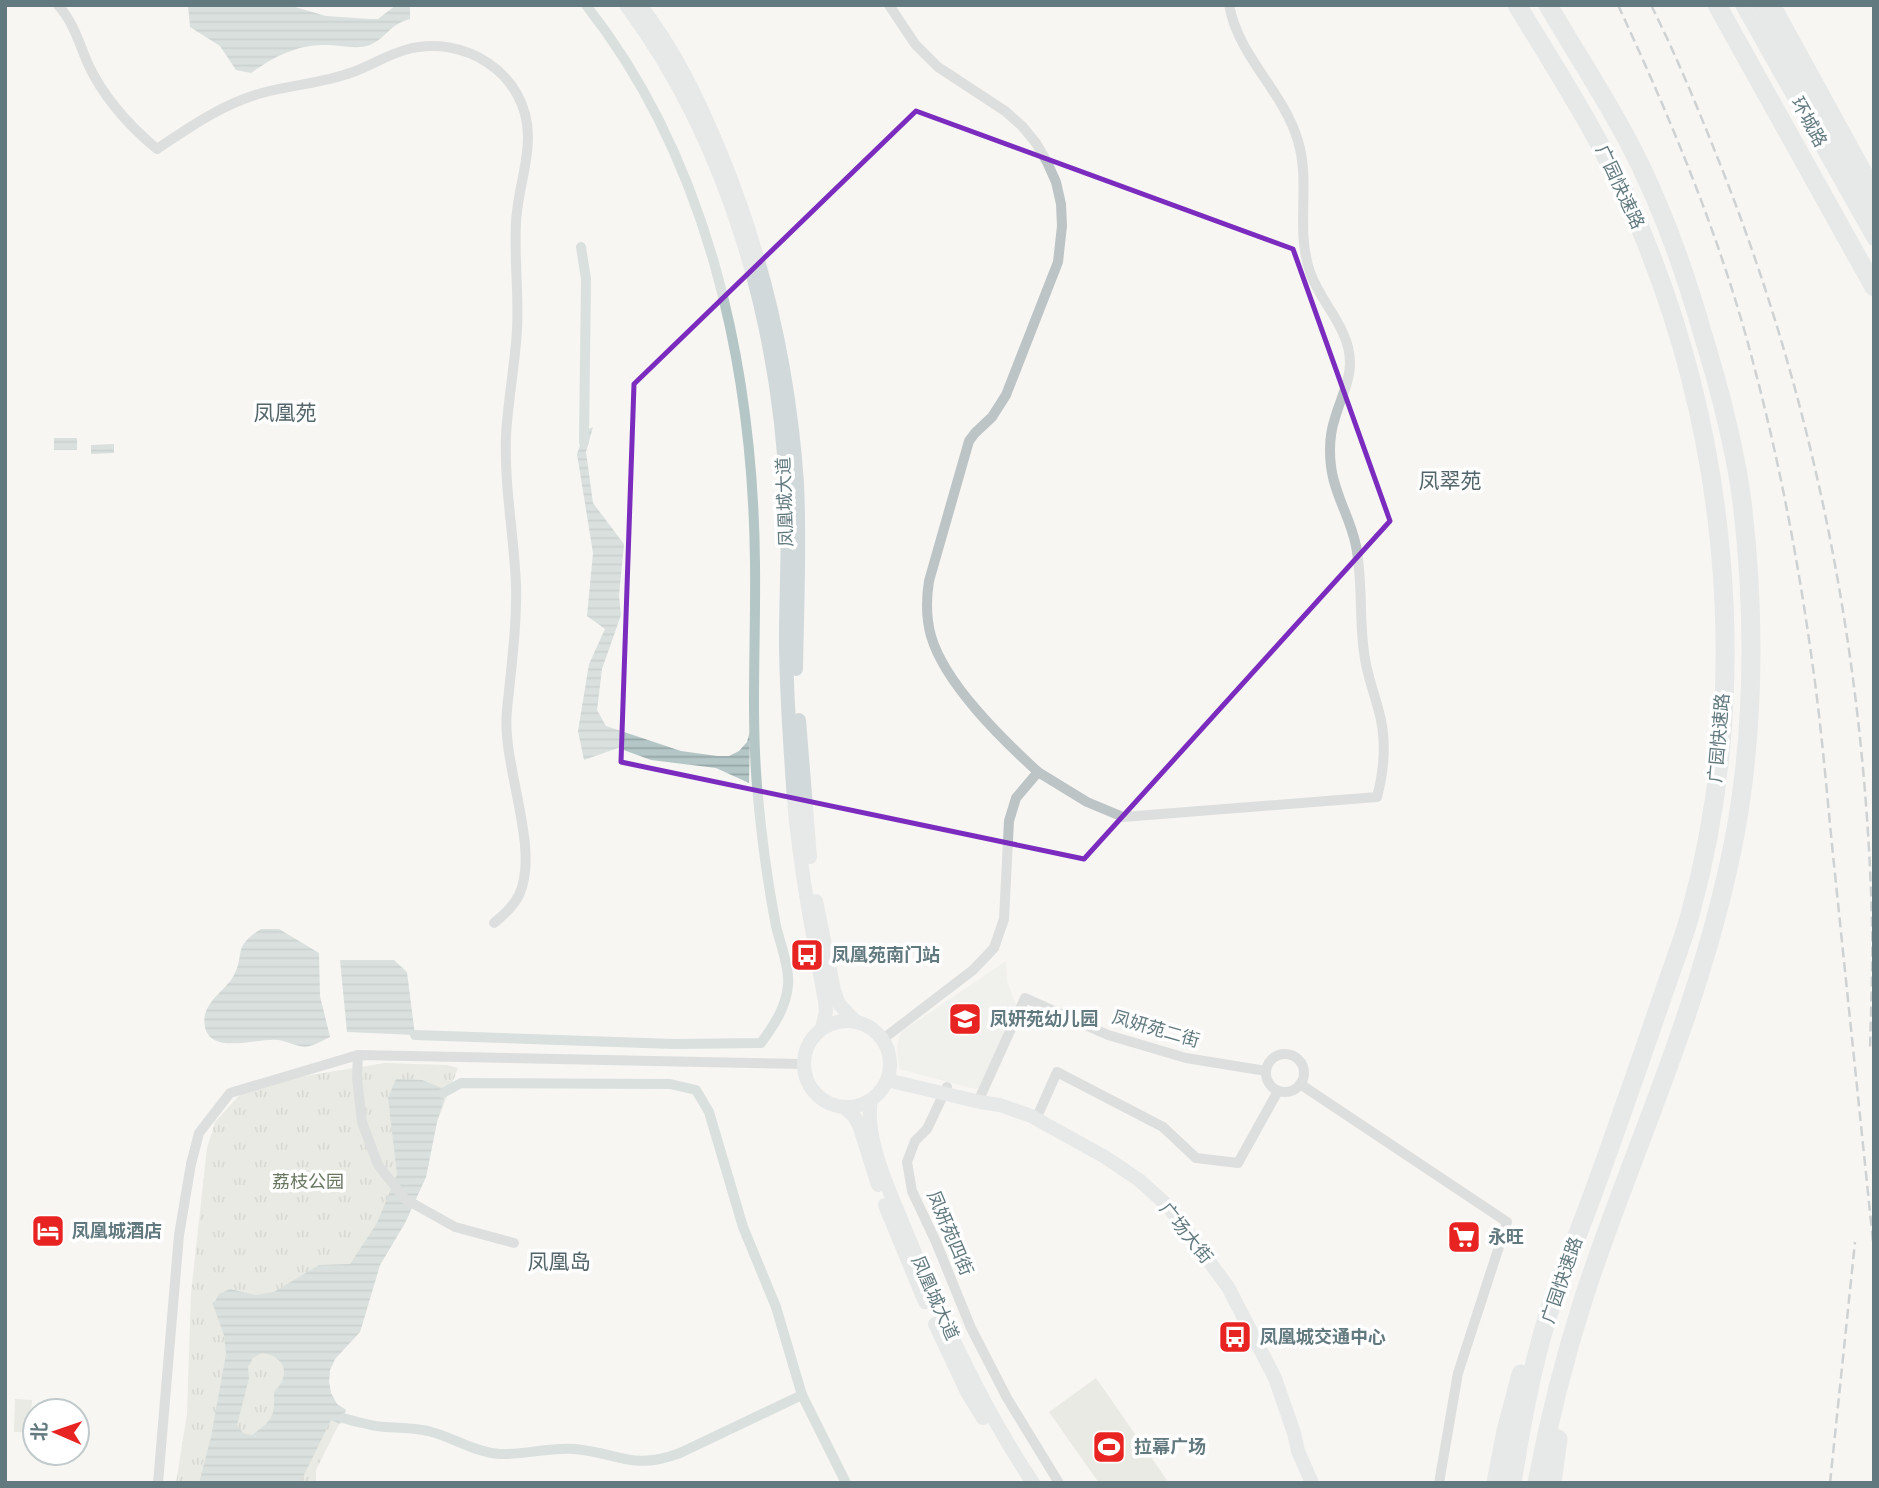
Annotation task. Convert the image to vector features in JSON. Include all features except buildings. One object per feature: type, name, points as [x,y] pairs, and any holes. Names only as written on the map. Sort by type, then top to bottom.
[{"type":"highway","name":"广园快速路","points":[[1512,1483],[1531,1381],[1548,1316],[1626,1104],[1691,912],[1706,844],[1716,779],[1725,642],[1717,511],[1681,342],[1639,227],[1606,156],[1517,5]]},
{"type":"highway","name":"广园快速路","points":[[1536,1483],[1549,1421],[1586,1293],[1690,1004],[1729,865],[1740,804],[1746,743],[1751,636],[1748,555],[1740,490],[1719,387],[1687,280],[1628,140],[1548,5]]},
{"type":"highway","points":[[1717,5],[1874,287]]},
{"type":"highway","points":[[1771,5],[1874,194]]},
{"type":"highway","points":[[1496,1483],[1519,1378],[1548,1316]]},
{"type":"highway","points":[[1552,1483],[1563,1413],[1566,1358]]},
{"type":"main road","name":"凤凰城大道","points":[[626,5],[663,59],[702,135],[745,252],[768,342],[781,422],[788,503],[786,653],[792,774],[802,867],[825,1001],[826,1012],[822,1028]]},
{"type":"main road","name":"凤凰城大道","points":[[640,5],[677,64],[713,134],[748,229],[776,333],[791,421],[797,486],[796,670],[809,850],[834,990],[839,1004],[855,1021]]},
{"type":"main road","name":"环城路","points":[[1742,5],[1874,239]]},
{"type":"main road","name":"环城路","points":[[1758,5],[1874,216]]},
{"type":"main road","points":[[837,1021],[855,1021],[871,1027],[883,1039],[890,1055],[889,1076],[883,1089],[871,1100],[856,1107],[845,1108],[823,1100],[811,1088],[804,1064],[810,1041],[822,1028],[837,1021]]},
{"type":"main road","name":"广场大街","points":[[889,1076],[1000,1105],[1036,1119],[1105,1157],[1139,1180],[1168,1206],[1228,1287],[1275,1378],[1298,1451],[1312,1483]]},
{"type":"main road","name":"广场大街","points":[[945,1090],[992,1098],[1000,1105]]},
{"type":"main road","name":"凤凰城大道","points":[[871,1100],[868,1121],[880,1161],[934,1299],[974,1383],[1034,1483]]},
{"type":"main road","name":"凤凰城大道","points":[[845,1108],[855,1116],[859,1125],[894,1226],[947,1353],[967,1392],[1023,1483]]},
{"type":"main road","name":"广场大街","points":[[1294,1433],[1314,1464],[1322,1483]]},
{"type":"street","points":[[58,5],[69,18],[101,88],[124,119],[157,149],[231,104],[261,94],[350,73],[404,50],[417,48],[453,47],[477,56],[499,71],[520,99],[528,134],[516,220],[517,325],[506,432],[516,583],[516,612],[506,716],[507,743],[526,864],[519,894],[494,923]]},
{"type":"street","points":[[889,5],[915,44],[939,67],[1005,111],[1036,143],[1047,162],[1061,204],[1062,226],[1058,262],[1000,407],[969,441],[929,581],[927,603],[931,635],[944,664],[982,716],[1038,772],[1087,802],[1123,817],[1377,797],[1380,788],[1384,743],[1364,651],[1361,578],[1356,544],[1336,490],[1331,467],[1330,444],[1334,421],[1348,382],[1348,344],[1341,327],[1318,292],[1307,261],[1302,229],[1303,165],[1293,124],[1279,97],[1247,53],[1229,5]]},
{"type":"street","points":[[883,1039],[973,970],[994,948],[1004,919],[1009,821],[1016,797],[1038,772]]},
{"type":"street","name":"凤妍苑二街","points":[[981,1096],[1025,998],[1108,1035],[1186,1058],[1266,1071]]},
{"type":"street","points":[[358,1055],[357,1078],[362,1122],[378,1165],[405,1199],[455,1227],[514,1242]]},
{"type":"street","points":[[158,1483],[179,1235],[191,1164],[199,1133],[230,1093],[358,1055],[804,1064]]},
{"type":"street","points":[[1276,1056],[1294,1056],[1304,1072],[1300,1084],[1290,1091],[1278,1091],[1268,1083],[1267,1065],[1276,1056]]},
{"type":"street","points":[[1036,1119],[1058,1072],[1163,1127],[1196,1158],[1238,1163],[1278,1091]]},
{"type":"street","points":[[1300,1084],[1507,1222],[1458,1373],[1439,1483]]},
{"type":"street","name":"凤妍苑四街","points":[[945,1090],[927,1129],[915,1141],[907,1162],[912,1191],[971,1328],[1004,1393],[1059,1483]]},
{"type":"highlighted area","points":[[916,111],[1293,249],[1390,521],[1084,859],[621,762],[634,384]]},
{"type":"shaded area","points":[[188,5],[288,5],[326,16],[378,19],[396,5],[410,5],[410,19],[398,24],[370,45],[316,45],[296,49],[251,73],[236,70],[220,46],[190,27]]},
{"type":"shaded area","points":[[593,427],[586,452],[593,503],[624,544],[619,596],[621,615],[602,669],[597,710],[606,726],[681,751],[717,756],[729,756],[739,751],[747,742],[750,731],[749,783],[716,768],[651,760],[618,748],[584,760],[578,731],[589,664],[605,629],[587,616],[593,553],[577,454],[585,431]]},
{"type":"shaded area","points":[[54,438],[77,438],[77,450],[54,450]]},
{"type":"shaded area","points":[[114,444],[114,453],[91,454],[91,445]]},
{"type":"shaded area","points":[[261,929],[279,929],[319,953],[320,996],[330,1037],[306,1047],[278,1040],[226,1043],[209,1036],[204,1019],[209,1005],[233,977],[242,946]]},
{"type":"shaded area","points":[[340,960],[394,960],[407,972],[415,1035],[347,1032]]},
{"type":"shaded area","name":"凤妍苑幼儿园","points":[[1006,961],[1007,981],[1017,1007],[981,1087],[975,1089],[899,1069],[897,1046],[901,1032]]},
{"type":"shaded area","points":[[396,1079],[422,1080],[442,1088],[444,1100],[426,1177],[405,1223],[380,1265],[360,1332],[335,1359],[330,1370],[331,1393],[337,1404],[346,1410],[340,1424],[331,1420],[302,1483],[199,1483],[211,1437],[226,1354],[224,1335],[213,1305],[219,1294],[230,1289],[256,1295],[274,1292],[319,1265],[350,1264],[377,1223],[397,1174],[388,1098]],"holes":[[[262,1353],[281,1362],[284,1373],[283,1380],[274,1392],[273,1413],[268,1422],[252,1435],[243,1433],[237,1425],[249,1378],[248,1367],[253,1358]]]},
{"type":"green space","name":"荔枝公园","points":[[385,1063],[447,1065],[458,1068],[437,1122],[426,1177],[405,1223],[380,1265],[360,1332],[335,1359],[330,1370],[331,1393],[337,1404],[346,1410],[316,1470],[316,1483],[176,1483],[187,1414],[191,1293],[207,1148],[215,1122],[244,1090],[304,1076]]},
{"type":"green space","name":"拉幕广场","points":[[1096,1378],[1169,1483],[1099,1483],[1049,1412]]},
{"type":"green space","points":[[15,1399],[21,1399],[21,1432],[14,1432]]},
{"type":"waterway","points":[[415,1035],[674,1044],[761,1043],[779,1016],[787,993],[788,971],[770,891],[757,786],[752,489],[745,415],[733,342],[716,269],[693,199],[664,131],[628,66],[586,5]]},
{"type":"waterway","points":[[581,247],[586,279],[584,442]]},
{"type":"waterway","points":[[443,1093],[461,1083],[670,1084],[696,1090],[709,1112],[743,1227],[776,1307],[802,1395],[846,1483]]},
{"type":"waterway","points":[[343,1418],[374,1426],[428,1431],[490,1453],[575,1449],[650,1461],[680,1453],[802,1395]]},
{"type":"railway","points":[[1618,5],[1658,93],[1727,273],[1764,404],[1781,481],[1803,597],[1817,700],[1874,1251]]},
{"type":"railway","points":[[1651,5],[1696,104],[1754,255],[1783,347],[1829,535],[1859,727],[1867,824],[1872,937],[1870,1051]]},
{"type":"railway","points":[[1830,1483],[1855,1242]]},
{"type":"place","name":"凤凰苑南门站","points":[[807,955]]},
{"type":"place","name":"凤妍苑幼儿园","points":[[965,1019]]},
{"type":"place","name":"凤凰城酒店","points":[[48,1231]]},
{"type":"place","name":"永旺","points":[[1464,1237]]},
{"type":"place","name":"凤凰城交通中心","points":[[1235,1337]]},
{"type":"place","name":"拉幕广场","points":[[1109,1447]]},
{"type":"district","name":"凤凰苑","points":[[285,412]]},
{"type":"district","name":"凤翠苑","points":[[1450,480]]},
{"type":"district","name":"凤凰岛","points":[[559,1261]]}]
